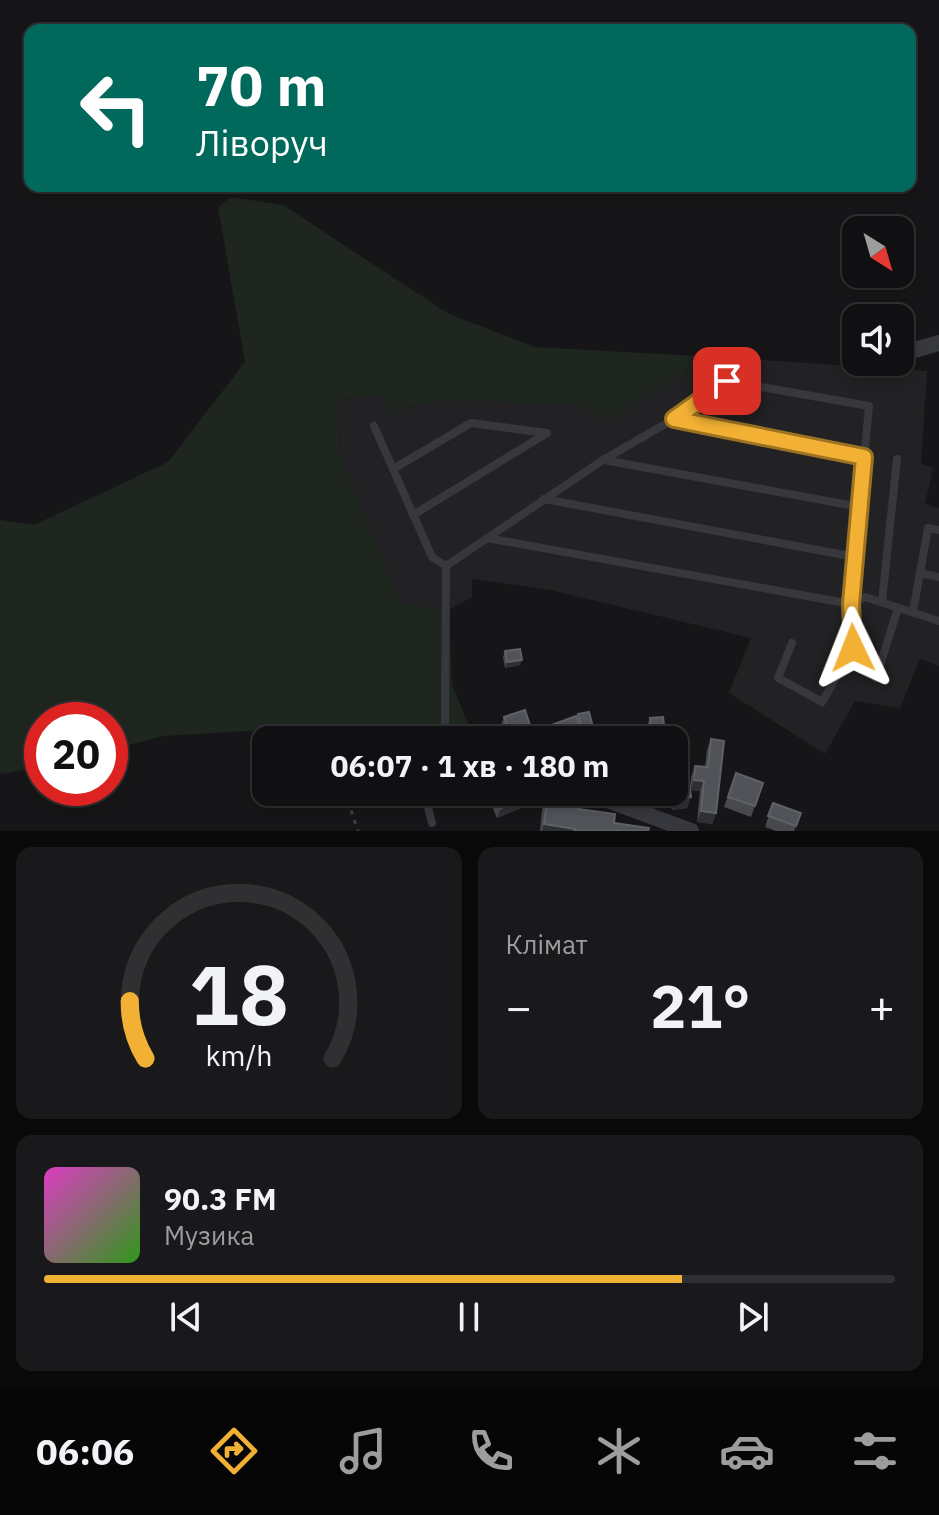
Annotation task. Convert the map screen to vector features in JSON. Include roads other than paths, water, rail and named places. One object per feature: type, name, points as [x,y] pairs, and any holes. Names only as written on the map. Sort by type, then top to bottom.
[{"type":"street","points":[[914,350],[939,343]]},
{"type":"street","points":[[620,806],[668,826],[691,831]]},
{"type":"lane","points":[[446,566],[543,499],[674,419],[727,381],[869,406],[851,604],[853,648],[822,702],[778,678],[792,643]]},
{"type":"lane","points":[[674,419],[864,457]]},
{"type":"lane","points":[[393,469],[471,423],[547,433],[413,515]]},
{"type":"lane","points":[[374,426],[432,557],[446,566]]},
{"type":"lane","points":[[882,602],[897,459]]},
{"type":"lane","points":[[603,460],[860,507]]},
{"type":"lane","points":[[543,499],[855,557]]},
{"type":"lane","points":[[913,612],[928,528],[939,530]]},
{"type":"lane","points":[[487,538],[851,604],[865,597],[939,621]]},
{"type":"lane","points":[[445,726],[446,566]]},
{"type":"lane","points":[[920,573],[939,577]]},
{"type":"lane","points":[[876,678],[898,608]]},
{"type":"lane","points":[[428,806],[432,823]]}]
